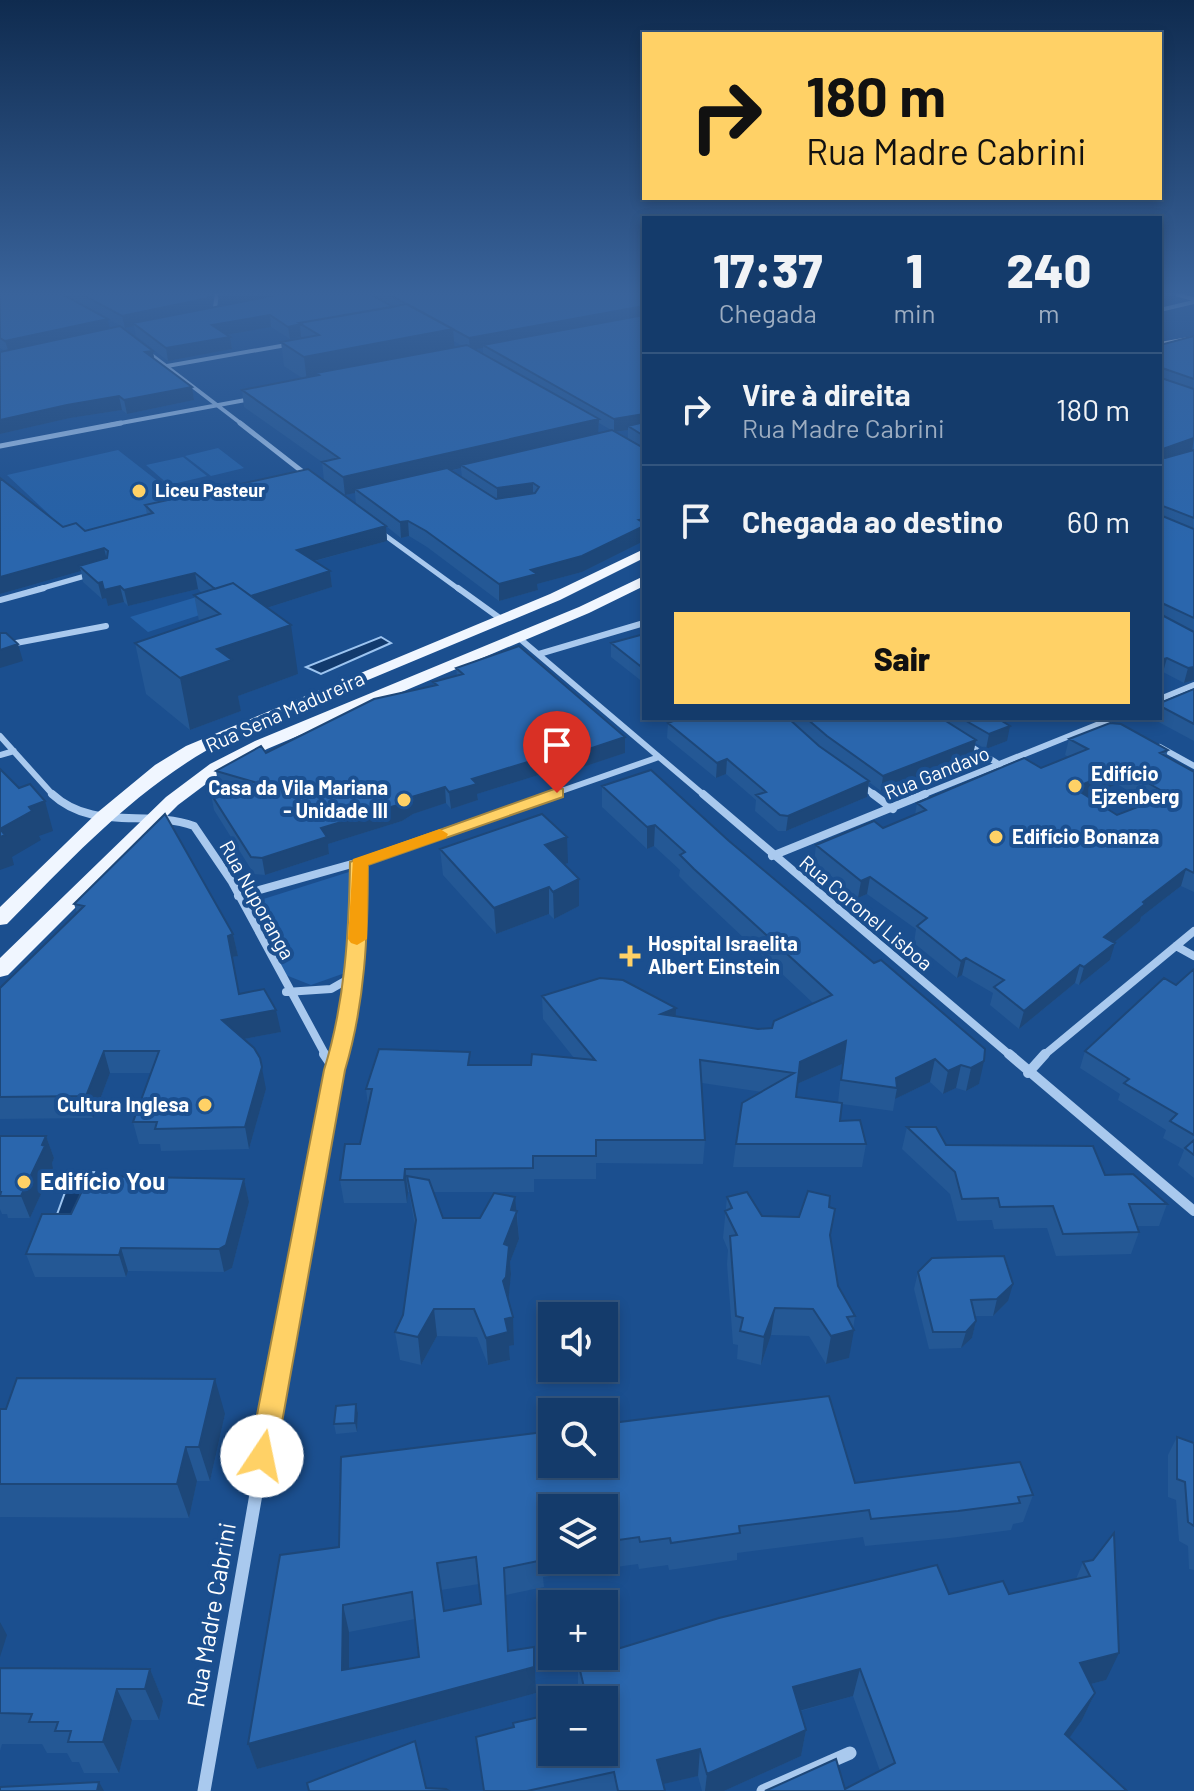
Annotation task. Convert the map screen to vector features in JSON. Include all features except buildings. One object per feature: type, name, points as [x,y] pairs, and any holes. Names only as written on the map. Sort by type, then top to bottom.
[{"type":"main road","name":"Rua Sena Madureira","points":[[0,919],[105,817],[179,756],[203,743],[501,619],[642,554]]},
{"type":"main road","name":"Rua Sena Madureira","points":[[0,970],[156,818],[204,776],[231,759],[519,638],[642,581]]},
{"type":"street","points":[[182,378],[309,477]]},
{"type":"street","points":[[0,446],[266,396]]},
{"type":"street","points":[[378,529],[501,619]]},
{"type":"street","points":[[0,600],[107,569]]},
{"type":"street","points":[[539,654],[642,624]]},
{"type":"street","points":[[0,646],[106,626]]},
{"type":"street","name":"Rua Coronel Lisboa","points":[[519,638],[772,856],[1194,1211]]},
{"type":"street","points":[[1162,698],[1194,685]]},
{"type":"street","points":[[1162,688],[1173,694]]},
{"type":"street","name":"Rua Gandavo","points":[[772,856],[1108,720]]},
{"type":"street","points":[[1112,720],[1121,726]]},
{"type":"street","name":"Rua Nuporanga","points":[[0,736],[66,806],[105,817],[183,820],[194,826],[238,896],[306,1029],[335,1070]]},
{"type":"street","points":[[954,736],[1000,765]]},
{"type":"street","points":[[1157,746],[1194,766]]},
{"type":"street","points":[[0,755],[14,751]]},
{"type":"street","points":[[238,896],[359,862],[659,757]]},
{"type":"street","points":[[850,777],[893,809]]},
{"type":"street","name":"Rua Madre Cabrini","points":[[204,1791],[256,1486],[335,1070],[345,1036],[359,927],[359,862]]},
{"type":"street","points":[[1028,1073],[1039,1059],[1194,931]]},
{"type":"street","points":[[1176,946],[1194,956]]},
{"type":"street","points":[[286,992],[323,991],[339,986],[353,976]]},
{"type":"street","points":[[763,1791],[850,1753]]},
{"type":"shaded area","points":[[218,448],[244,468],[211,476],[185,456]]},
{"type":"shaded area","points":[[118,450],[191,507],[73,537],[7,475]]},
{"type":"shaded area","points":[[183,457],[207,476],[169,485],[146,465]]},
{"type":"shaded area","points":[[200,596],[218,609],[148,632],[130,617]]},
{"type":"shaded area","points":[[381,637],[391,643],[321,674],[306,667]]},
{"type":"shaded area","points":[[349,872],[352,888],[349,964],[345,973],[311,985],[278,972],[253,917],[254,902]]},
{"type":"shaded area","points":[[94,1172],[90,1185],[84,1185],[72,1220],[55,1220],[72,1173]]},
{"type":"slow traffic","points":[[357,939],[359,862],[440,834]]},
{"type":"place","name":"Liceu Pasteur","points":[[139,491]]},
{"type":"place","name":"Edifício Ejzenberg","points":[[1075,786]]},
{"type":"place","name":"Casa da Vila Mariana - Unidade III","points":[[404,800]]},
{"type":"place","name":"Edifício Bonanza","points":[[996,837]]},
{"type":"place","name":"Hospital Israelita Albert Einstein","points":[[630,956]]},
{"type":"place","name":"Cultura Inglesa","points":[[205,1105]]},
{"type":"place","name":"Edifício You","points":[[24,1182]]},
{"type":"route","points":[[262,1456],[305,1243],[335,1070],[345,1036],[359,927],[359,862],[557,793]]}]
